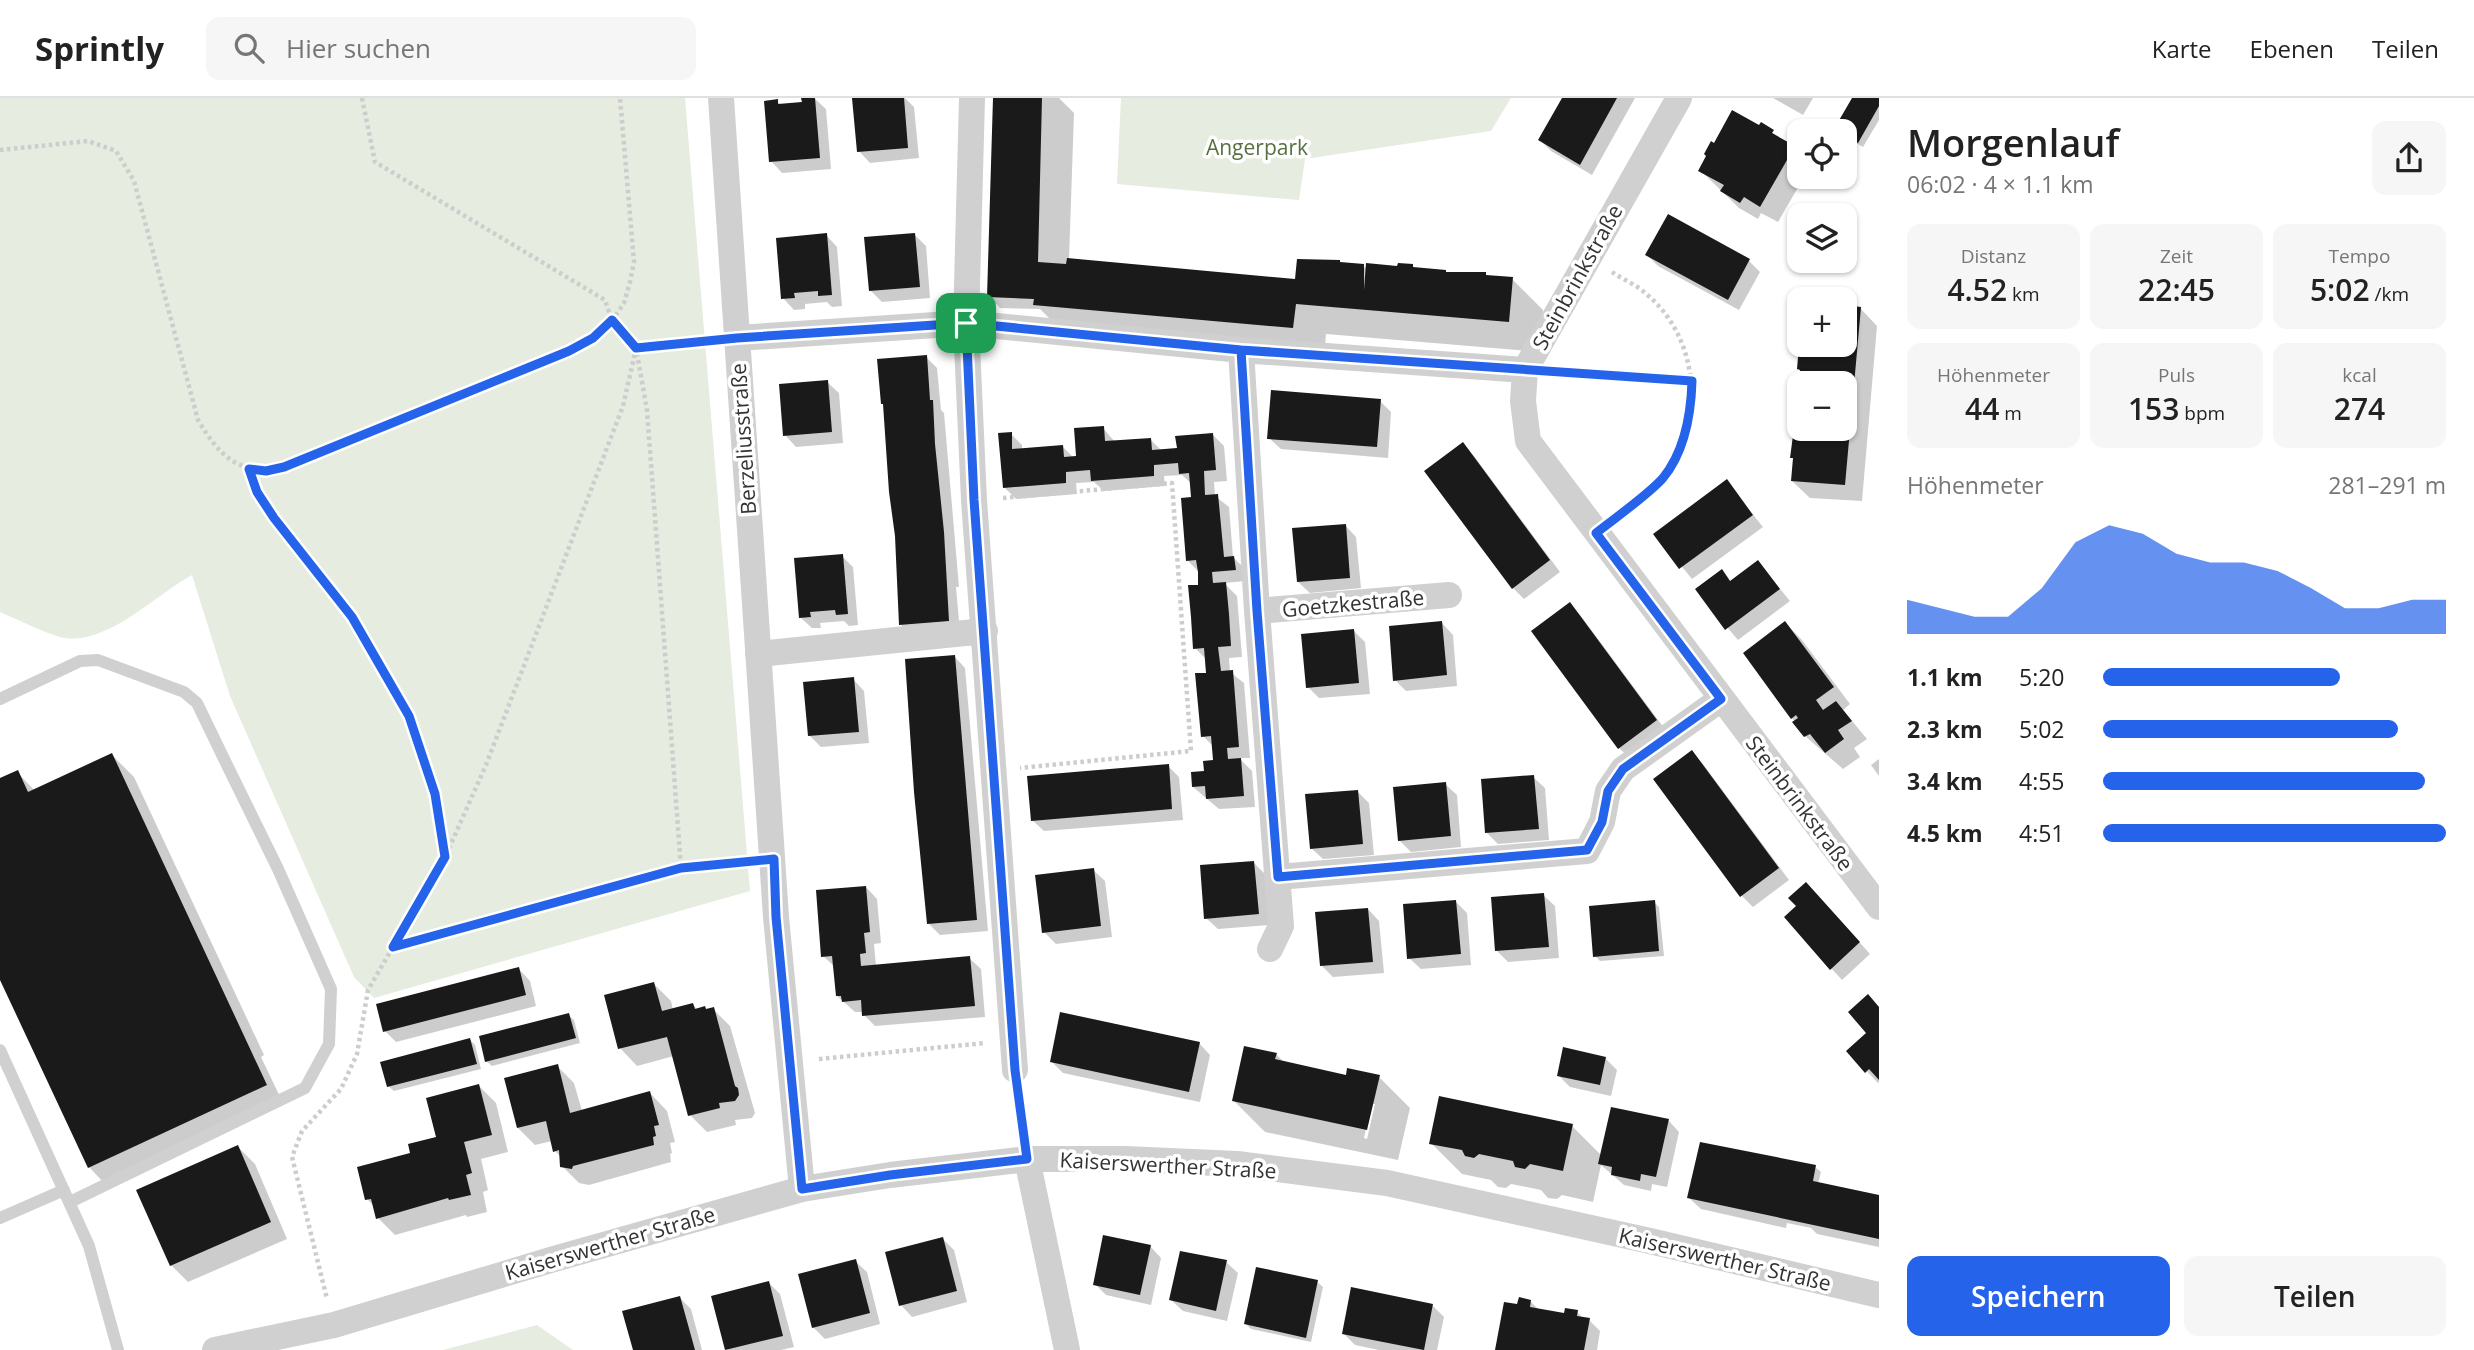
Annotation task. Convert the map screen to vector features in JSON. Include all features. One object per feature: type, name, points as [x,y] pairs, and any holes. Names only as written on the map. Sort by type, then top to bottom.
[{"type":"street","name":"Berzeliusstraße","points":[[721,98],[776,917],[802,1189]]},
{"type":"street","points":[[972,98],[966,323],[974,500],[1015,1070]]},
{"type":"street","name":"Steinbrinkstraße","points":[[1679,98],[1525,370],[1523,401],[1528,441],[1879,907]]},
{"type":"street","points":[[737,338],[966,323],[1241,350],[1525,370]]},
{"type":"street","name":"Goetzkestraße","points":[[1241,350],[1257,611],[1281,926],[1270,949]]},
{"type":"street","name":"Goetzkestraße","points":[[1257,611],[1449,595]]},
{"type":"street","points":[[758,654],[985,631]]},
{"type":"street","points":[[1278,877],[1587,850],[1602,822],[1608,791],[1623,769],[1721,699]]},
{"type":"street","name":"Kaiserswerther Straße","points":[[215,1350],[334,1325],[802,1189],[890,1175],[1027,1159],[1125,1158],[1237,1164],[1387,1182],[1879,1295]]},
{"type":"street","points":[[1027,1159],[1067,1350]]},
{"type":"lane","points":[[0,699],[80,661],[98,660],[184,692],[197,703],[278,869],[331,989],[329,1044],[305,1088],[70,1202]]},
{"type":"lane","points":[[0,1049],[89,1246],[118,1350]]},
{"type":"lane","points":[[1015,1070],[1027,1159]]},
{"type":"lane","points":[[0,1218],[64,1190]]},
{"type":"path","points":[[362,98],[375,162],[605,299],[612,320],[636,348],[647,410],[681,868]]},
{"type":"path","points":[[0,150],[88,141],[116,151],[134,181],[198,420],[213,444],[230,460],[249,469],[266,471],[284,467],[569,351],[593,338],[612,320],[624,303],[634,262],[620,98]]},
{"type":"path","points":[[1587,258],[1644,292],[1664,312],[1679,334],[1688,358],[1692,381],[1690,416],[1677,455],[1662,478],[1596,533]]},
{"type":"path","points":[[636,348],[737,338]]},
{"type":"path","points":[[334,1325],[292,1157],[303,1131],[341,1089],[357,1054],[368,990],[445,857],[486,765],[623,406],[636,348]]},
{"type":"path","points":[[1525,370],[1692,381]]},
{"type":"path","points":[[249,469],[257,492],[274,518],[352,617],[409,716],[435,794],[445,857]]},
{"type":"path","points":[[974,500],[1172,482],[1191,751],[994,770]]},
{"type":"path","points":[[393,947],[681,868],[774,859]]},
{"type":"path","points":[[790,1061],[1013,1040]]},
{"type":"green space","points":[[0,98],[685,98],[750,891],[374,998],[354,977],[230,696],[192,575],[129,618],[94,635],[60,637],[0,612]]},
{"type":"green space","name":"Angerpark","points":[[1121,98],[1511,98],[1491,131],[1305,159],[1299,200],[1117,184]]},
{"type":"green space","points":[[537,1325],[573,1350],[443,1350]]},
{"type":"building","points":[[801,98],[815,98],[820,158],[769,162],[764,101],[778,99],[778,104],[802,102]]},
{"type":"building","points":[[852,98],[904,98],[908,148],[857,152]]},
{"type":"building","points":[[993,98],[1042,98],[1038,262],[1066,264],[1067,258],[1295,279],[1297,259],[1340,260],[1364,264],[1364,290],[1366,263],[1397,266],[1398,263],[1413,264],[1413,267],[1446,272],[1486,272],[1486,275],[1513,277],[1509,322],[1296,304],[1293,328],[1033,305],[1034,299],[987,297]]},
{"type":"building","points":[[1562,98],[1617,98],[1580,165],[1538,140]]},
{"type":"building","points":[[1852,98],[1879,98],[1879,106],[1858,143],[1857,119],[1840,119]]},
{"type":"building","points":[[1732,110],[1759,125],[1761,122],[1774,130],[1772,133],[1787,141],[1787,160],[1760,207],[1744,197],[1740,203],[1720,191],[1724,185],[1698,171],[1711,141],[1714,143]]},
{"type":"building","points":[[1668,214],[1750,259],[1728,300],[1645,255]]},
{"type":"building","points":[[827,233],[832,295],[818,296],[818,291],[794,293],[795,298],[781,299],[776,238]]},
{"type":"building","points":[[915,233],[920,287],[869,291],[864,237]]},
{"type":"building","points":[[1857,307],[1861,307],[1857,352]]},
{"type":"building","points":[[927,355],[944,532],[949,621],[899,625],[895,536],[877,359]]},
{"type":"building","points":[[1798,357],[1857,357],[1855,371],[1797,369]]},
{"type":"building","points":[[828,380],[832,432],[783,436],[779,384]]},
{"type":"building","points":[[1271,390],[1381,399],[1377,447],[1267,439]]},
{"type":"building","points":[[1104,426],[1105,441],[1151,438],[1152,450],[1177,448],[1175,436],[1213,433],[1216,470],[1204,471],[1205,495],[1218,494],[1224,557],[1234,556],[1236,570],[1212,572],[1213,583],[1226,582],[1231,646],[1218,647],[1221,671],[1233,670],[1239,747],[1227,748],[1228,759],[1241,758],[1244,796],[1206,799],[1205,786],[1192,787],[1191,772],[1204,771],[1203,761],[1213,760],[1211,736],[1201,737],[1195,673],[1206,673],[1204,648],[1193,649],[1188,585],[1198,585],[1198,572],[1196,560],[1186,561],[1181,498],[1191,497],[1189,473],[1179,474],[1178,463],[1154,465],[1154,476],[1091,481],[1090,470],[1066,472],[1066,483],[1003,488],[998,433],[1012,432],[1012,449],[1063,445],[1064,457],[1076,456],[1074,428]]},
{"type":"building","points":[[1792,441],[1849,441],[1845,485],[1791,481],[1793,458],[1790,458]]},
{"type":"building","points":[[1463,442],[1550,560],[1512,589],[1424,471]]},
{"type":"building","points":[[1727,479],[1753,515],[1679,569],[1653,534]]},
{"type":"building","points":[[1346,524],[1350,578],[1297,582],[1292,528]]},
{"type":"building","points":[[843,554],[848,614],[836,615],[835,610],[810,612],[811,617],[799,618],[794,558]]},
{"type":"building","points":[[1758,560],[1780,589],[1725,630],[1695,589],[1722,569],[1730,581]]},
{"type":"building","points":[[1570,602],[1657,720],[1618,749],[1531,631]]},
{"type":"building","points":[[1442,621],[1447,675],[1393,681],[1389,626]]},
{"type":"building","points":[[1785,621],[1834,687],[1816,700],[1823,710],[1836,701],[1852,721],[1838,730],[1844,739],[1825,753],[1810,734],[1804,737],[1792,722],[1798,718],[1796,715],[1791,719],[1743,653]]},
{"type":"building","points":[[1354,629],[1359,683],[1306,688],[1301,634]]},
{"type":"building","points":[[955,655],[977,920],[927,924],[905,659]]},
{"type":"building","points":[[854,677],[859,732],[808,736],[803,682]]},
{"type":"building","points":[[1692,750],[1779,868],[1740,897],[1653,779]]},
{"type":"building","points":[[112,753],[267,1085],[88,1168],[0,980],[0,778],[18,770],[28,792]]},
{"type":"building","points":[[1169,764],[1172,809],[1031,821],[1027,776]]},
{"type":"building","points":[[1534,775],[1539,829],[1485,833],[1481,779]]},
{"type":"building","points":[[1446,782],[1451,836],[1398,841],[1393,787]]},
{"type":"building","points":[[1358,790],[1363,844],[1310,849],[1305,794]]},
{"type":"building","points":[[1254,861],[1259,914],[1204,919],[1200,865]]},
{"type":"building","points":[[1094,868],[1101,926],[1042,933],[1035,875]]},
{"type":"building","points":[[1806,882],[1860,942],[1830,970],[1784,917],[1796,906],[1788,898]]},
{"type":"building","points":[[866,886],[870,932],[864,933],[866,953],[860,954],[861,966],[970,956],[975,1006],[862,1016],[861,1000],[842,1002],[841,996],[836,996],[832,956],[821,957],[816,890]]},
{"type":"building","points":[[1544,893],[1549,947],[1495,951],[1491,897]]},
{"type":"building","points":[[1456,900],[1461,954],[1407,959],[1403,904]]},
{"type":"building","points":[[1655,900],[1659,951],[1593,957],[1589,906]]},
{"type":"building","points":[[1368,908],[1373,962],[1320,966],[1315,912]]},
{"type":"building","points":[[519,967],[526,995],[383,1032],[376,1004]]},
{"type":"building","points":[[654,982],[662,1011],[693,1003],[695,1009],[714,1007],[735,1086],[738,1088],[739,1095],[735,1101],[719,1103],[720,1108],[688,1116],[667,1037],[618,1049],[604,995]]},
{"type":"building","points":[[1868,994],[1879,1007],[1879,1080],[1869,1069],[1865,1073],[1846,1051],[1866,1033],[1848,1012]]},
{"type":"building","points":[[1060,1012],[1200,1042],[1189,1092],[1050,1062]]},
{"type":"building","points":[[569,1013],[576,1038],[485,1062],[479,1036]]},
{"type":"building","points":[[470,1038],[477,1064],[387,1087],[380,1062]]},
{"type":"building","points":[[1244,1046],[1277,1053],[1275,1059],[1346,1075],[1347,1068],[1380,1075],[1367,1130],[1232,1101]]},
{"type":"building","points":[[1563,1047],[1606,1057],[1600,1085],[1557,1076]]},
{"type":"building","points":[[558,1064],[570,1113],[650,1091],[659,1125],[654,1126],[654,1145],[573,1166],[572,1169],[560,1167],[559,1150],[553,1152],[546,1121],[517,1128],[504,1078]]},
{"type":"building","points":[[479,1084],[492,1135],[464,1142],[472,1173],[466,1175],[471,1195],[449,1200],[448,1198],[376,1219],[371,1199],[365,1200],[357,1167],[410,1153],[408,1144],[436,1137],[426,1098]]},
{"type":"building","points":[[1439,1096],[1573,1124],[1563,1171],[1530,1164],[1525,1169],[1515,1167],[1513,1161],[1479,1154],[1474,1158],[1465,1156],[1462,1150],[1429,1144]]},
{"type":"building","points":[[1611,1107],[1669,1119],[1656,1177],[1641,1174],[1640,1181],[1611,1175],[1612,1167],[1598,1164]]},
{"type":"building","points":[[1700,1142],[1816,1165],[1813,1181],[1879,1195],[1879,1239],[1687,1198]]},
{"type":"building","points":[[238,1145],[271,1222],[170,1266],[136,1190]]},
{"type":"building","points":[[1103,1235],[1151,1245],[1140,1295],[1093,1285]]},
{"type":"building","points":[[943,1237],[957,1291],[899,1306],[885,1252]]},
{"type":"building","points":[[1180,1251],[1227,1260],[1216,1311],[1169,1300]]},
{"type":"building","points":[[856,1259],[870,1313],[812,1328],[798,1274]]},
{"type":"building","points":[[1256,1267],[1318,1280],[1306,1338],[1244,1324]]},
{"type":"building","points":[[769,1281],[783,1336],[725,1350],[711,1296]]},
{"type":"building","points":[[1351,1287],[1433,1304],[1424,1350],[1342,1334]]},
{"type":"building","points":[[680,1296],[695,1350],[633,1350],[622,1311]]},
{"type":"building","points":[[1519,1297],[1531,1300],[1530,1307],[1564,1313],[1565,1308],[1578,1310],[1577,1316],[1590,1318],[1584,1350],[1495,1350],[1504,1302],[1517,1304]]},
{"type":"route","points":[[966,323],[737,338],[636,348],[612,320],[593,338],[569,351],[284,467],[266,471],[249,469],[257,492],[274,518],[352,617],[409,716],[435,794],[445,857],[393,947],[681,868],[774,859],[776,917],[802,1189],[890,1175],[1027,1159],[1015,1070],[974,500],[966,323],[1057,332],[1241,350],[1692,381],[1690,416],[1677,455],[1662,478],[1596,533],[1721,699],[1623,769],[1608,791],[1602,822],[1587,850],[1278,877],[1257,611],[1241,350],[966,323]]}]
